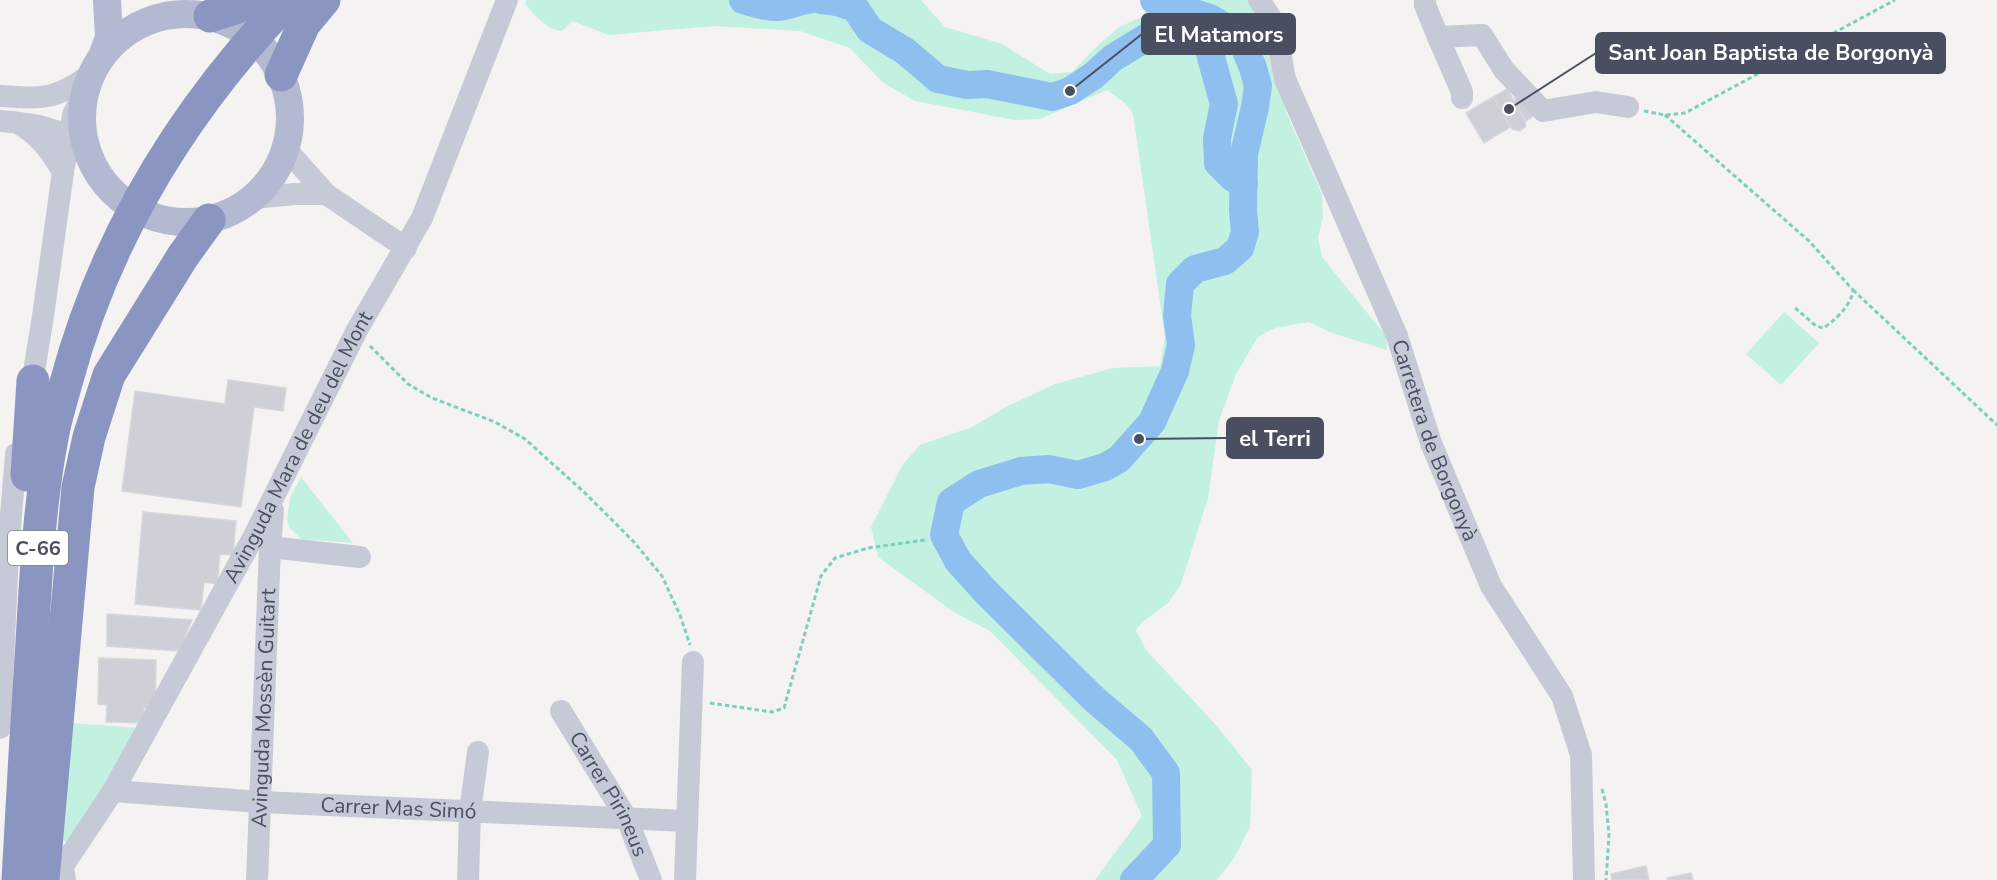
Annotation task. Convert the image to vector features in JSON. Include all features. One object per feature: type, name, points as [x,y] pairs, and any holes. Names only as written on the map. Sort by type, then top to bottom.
[{"type":"highway","name":"C-66","points":[[18,880],[39,534],[52,437],[76,347],[86,317],[128,231],[189,120],[242,57],[270,12],[300,0]]},
{"type":"highway","points":[[281,75],[304,24],[324,0]]},
{"type":"highway","points":[[196,15],[270,12]]},
{"type":"highway","points":[[57,875],[78,487],[109,375],[208,220]]},
{"type":"highway","name":"C-66","points":[[33,880],[53,532],[61,469],[76,394],[128,231]]},
{"type":"highway","points":[[9,880],[19,578],[33,381]]},
{"type":"main road","points":[[107,0],[109,37],[94,72],[77,141],[103,181],[117,196],[132,207],[150,216],[169,221],[208,220],[225,215],[253,198],[273,176],[286,149],[291,124],[289,99],[281,75],[269,54],[252,37],[232,24],[152,0]]},
{"type":"main road","points":[[94,72],[119,37],[138,25],[159,17],[196,15]]},
{"type":"street","name":"Avinguda Mara de deu del Mont","points":[[57,875],[113,791],[274,498],[356,332],[422,218],[507,0]]},
{"type":"street","name":"Carretera de Borgonyà","points":[[1259,0],[1275,24],[1285,79],[1396,336],[1431,443],[1491,586],[1562,696],[1581,755],[1584,880]]},
{"type":"street","points":[[1425,0],[1425,5],[1462,92],[1461,98]]},
{"type":"street","points":[[1438,37],[1482,35],[1504,69],[1543,111],[1596,102],[1628,107]]},
{"type":"street","points":[[0,96],[34,98],[57,95],[73,88],[94,72]]},
{"type":"street","points":[[0,728],[8,552],[7,465],[33,381],[63,172],[77,141],[36,124],[8,122]]},
{"type":"street","points":[[8,122],[33,132],[47,146],[63,172]]},
{"type":"street","points":[[286,149],[326,194],[406,248]]},
{"type":"street","points":[[253,198],[326,194]]},
{"type":"street","name":"Avinguda Mossèn Guitart","points":[[257,880],[270,547],[274,498]]},
{"type":"street","points":[[270,547],[360,556]]},
{"type":"street","points":[[685,880],[693,662]]},
{"type":"street","name":"Carrer Pirineus","points":[[561,711],[627,819],[651,880]]},
{"type":"street","points":[[468,880],[470,812],[478,752]]},
{"type":"street","name":"Carrer Mas Simó","points":[[113,791],[261,802],[686,821]]},
{"type":"path","points":[[1628,107],[1665,116],[1685,113],[1895,0]]},
{"type":"path","points":[[1665,116],[1809,241],[1853,290],[1997,424]]},
{"type":"path","points":[[1793,306],[1816,326],[1823,328],[1831,324],[1852,297],[1853,290]]},
{"type":"path","points":[[356,332],[408,384],[432,398],[495,422],[525,439],[585,493],[634,542],[662,576],[680,615],[693,662]]},
{"type":"path","points":[[693,701],[772,712],[784,708],[821,576],[835,558],[868,548],[925,540]]},
{"type":"path","points":[[1582,770],[1600,783],[1606,804],[1609,835],[1606,880]]},
{"type":"green space","points":[[526,0],[921,0],[945,27],[1002,44],[1050,74],[1072,72],[1119,27],[1144,16],[1147,5],[1141,0],[1247,0],[1254,8],[1268,34],[1287,114],[1322,194],[1323,218],[1318,237],[1322,257],[1386,336],[1387,350],[1332,333],[1309,322],[1275,328],[1258,337],[1236,374],[1219,421],[1208,498],[1181,584],[1168,603],[1141,623],[1136,630],[1146,650],[1217,726],[1252,770],[1250,827],[1234,858],[1217,880],[1095,880],[1142,816],[1117,760],[990,631],[955,613],[878,557],[871,527],[903,464],[920,445],[972,427],[1006,407],[1055,384],[1113,368],[1160,366],[1165,337],[1133,114],[1126,104],[1107,90],[1040,119],[1015,120],[915,101],[882,82],[850,48],[800,31],[715,26],[608,35],[573,21],[562,31],[551,28],[541,21],[525,4]]},
{"type":"green space","points":[[1784,312],[1819,343],[1781,385],[1746,354]]},
{"type":"green space","points":[[301,477],[353,543],[301,539],[289,527],[287,519],[290,498]]},
{"type":"green space","points":[[70,723],[142,728],[71,842],[62,841]]},
{"type":"building","points":[[1507,89],[1526,121],[1525,127],[1520,131],[1512,129],[1493,97]]},
{"type":"building","points":[[1522,94],[1535,115],[1526,121],[1513,100]]},
{"type":"building","points":[[1493,97],[1510,127],[1484,143],[1466,113]]},
{"type":"building","points":[[228,380],[286,388],[283,411],[254,407],[241,507],[122,491],[135,391],[225,404]]},
{"type":"building","points":[[143,512],[236,521],[233,555],[220,554],[217,584],[204,582],[201,610],[135,604]]},
{"type":"building","points":[[107,614],[192,620],[179,651],[107,646]]},
{"type":"building","points":[[99,658],[156,660],[155,709],[144,708],[144,723],[106,722],[107,705],[98,704]]},
{"type":"building","points":[[1646,866],[1649,880],[1612,880],[1611,874]]},
{"type":"building","points":[[1691,873],[1693,880],[1668,880],[1667,878]]},
{"type":"waterway","points":[[743,0],[774,7],[808,0]]},
{"type":"waterway","points":[[821,0],[855,8],[870,30],[905,51],[938,79],[967,85],[987,84],[1052,97],[1070,91],[1093,76],[1113,58],[1147,37],[1171,30],[1190,31],[1207,43],[1224,104],[1217,138],[1218,163],[1233,178],[1244,184]]},
{"type":"waterway","points":[[855,8],[864,0]]},
{"type":"waterway","points":[[1134,880],[1167,845],[1166,773],[1141,739],[1094,699],[987,593],[958,561],[944,535],[951,502],[979,484],[1021,471],[1049,469],[1078,475],[1105,467],[1119,459],[1152,422],[1175,371],[1181,345],[1177,316],[1180,284],[1195,269],[1225,261],[1240,248],[1245,232],[1244,154],[1258,86],[1253,68],[1240,36],[1210,18],[1154,0]]},
{"type":"place","name":"El Matamors","points":[[1070,91]]},
{"type":"place","name":"Sant Joan Baptista de Borgonyà","points":[[1509,109]]},
{"type":"place","name":"el Terri","points":[[1139,439]]}]
